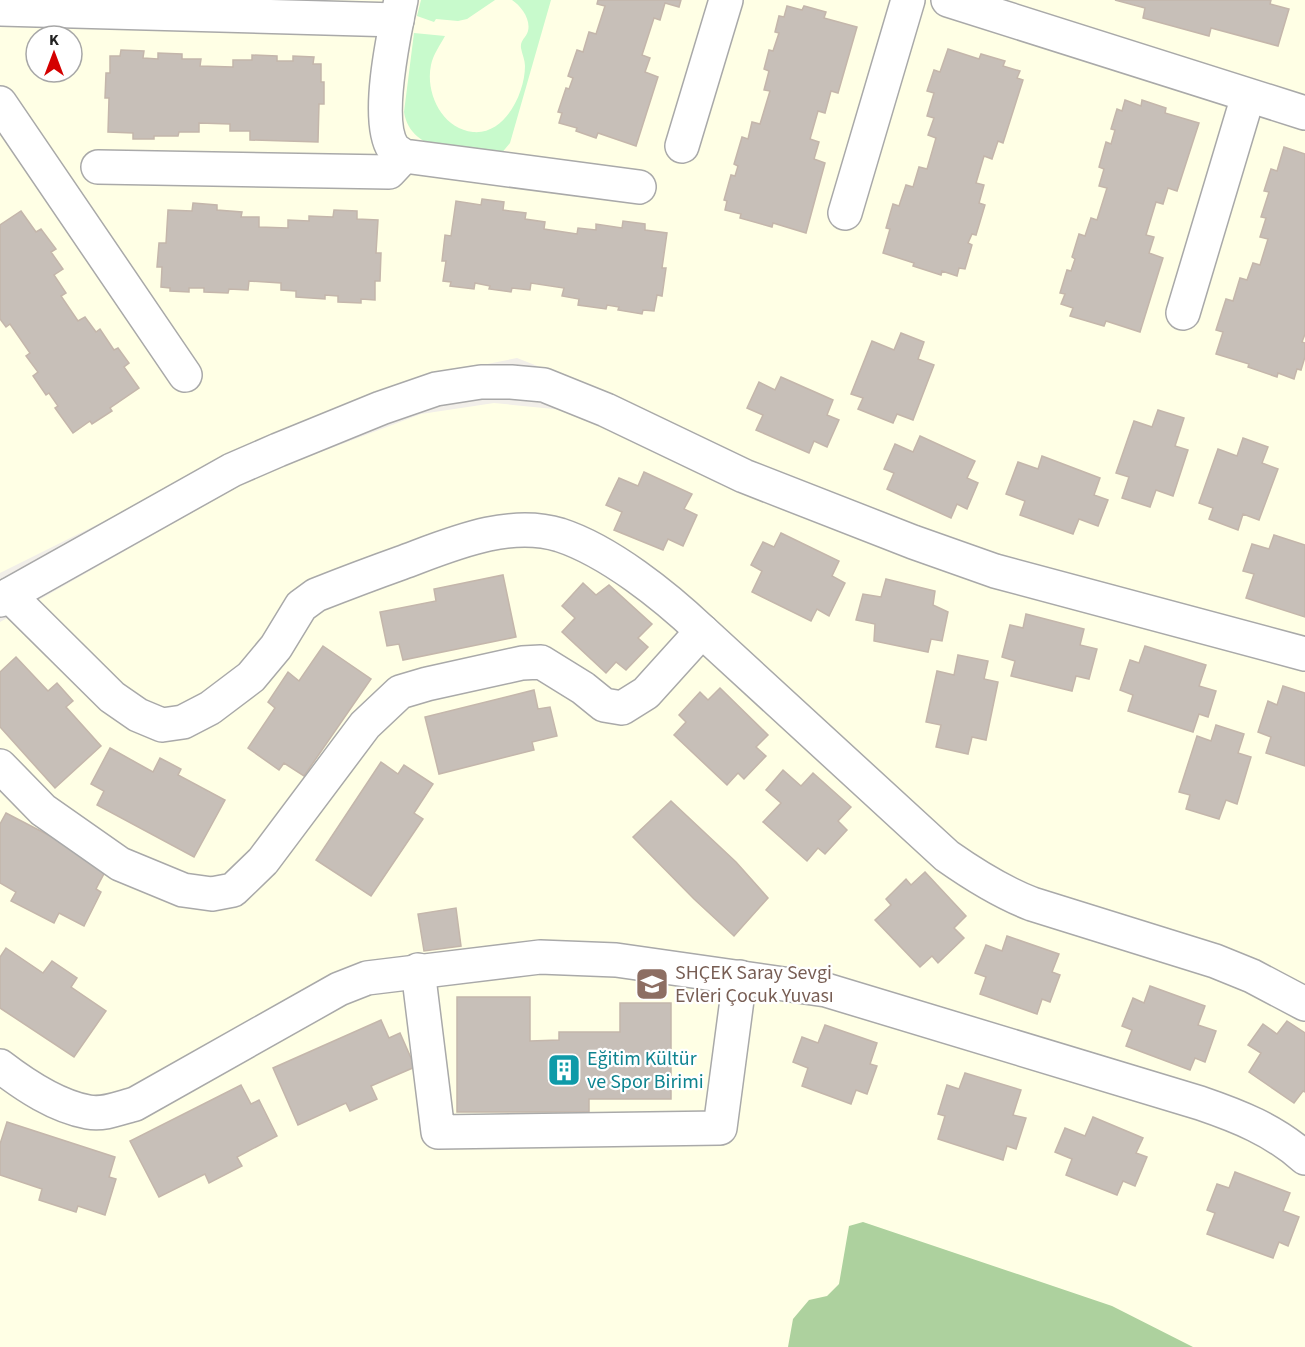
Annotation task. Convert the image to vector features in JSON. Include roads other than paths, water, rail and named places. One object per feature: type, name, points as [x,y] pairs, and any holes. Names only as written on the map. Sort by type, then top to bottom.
[{"type":"lane","points":[[682,146],[726,0]]},
{"type":"lane","points":[[845,213],[908,0]]},
{"type":"lane","points":[[966,3],[1305,113]]},
{"type":"lane","points":[[0,9],[80,5],[399,10],[385,105],[387,130],[394,148],[404,156],[639,187]]},
{"type":"lane","points":[[1182,313],[1248,96]]},
{"type":"lane","points":[[0,104],[185,375]]},
{"type":"lane","points":[[98,166],[389,172],[404,156]]},
{"type":"lane","points":[[1305,654],[995,571],[913,542],[744,476],[606,410],[544,385],[511,382],[481,382],[435,389],[381,408],[278,450],[232,470],[5,597],[112,697],[138,715],[162,725],[183,722],[210,708],[251,677],[276,646],[301,606],[316,595],[441,548],[489,533],[524,531],[558,535],[585,545],[670,601],[946,856],[978,877],[1006,894],[1032,904],[1215,961],[1252,976],[1305,1004]]},
{"type":"lane","points":[[0,766],[43,810],[120,864],[183,890],[212,894],[233,890],[263,861],[365,725],[400,692],[522,663],[541,662],[583,688],[604,705],[622,708],[646,693],[702,631]]},
{"type":"lane","points":[[0,1066],[23,1084],[56,1101],[89,1112],[110,1111],[135,1104],[339,989],[367,978],[540,957],[616,960],[826,990],[1200,1103],[1275,1134],[1305,1158]]},
{"type":"lane","points":[[418,970],[438,1132],[720,1128],[740,977]]},
{"type":"place","name":"SHÇEK Saray Sevgi Evleri Çocuk Yuvası","points":[[652,984]]},
{"type":"place","name":"Eğitim Kültür ve Spor Birimi","points":[[564,1070]]}]
